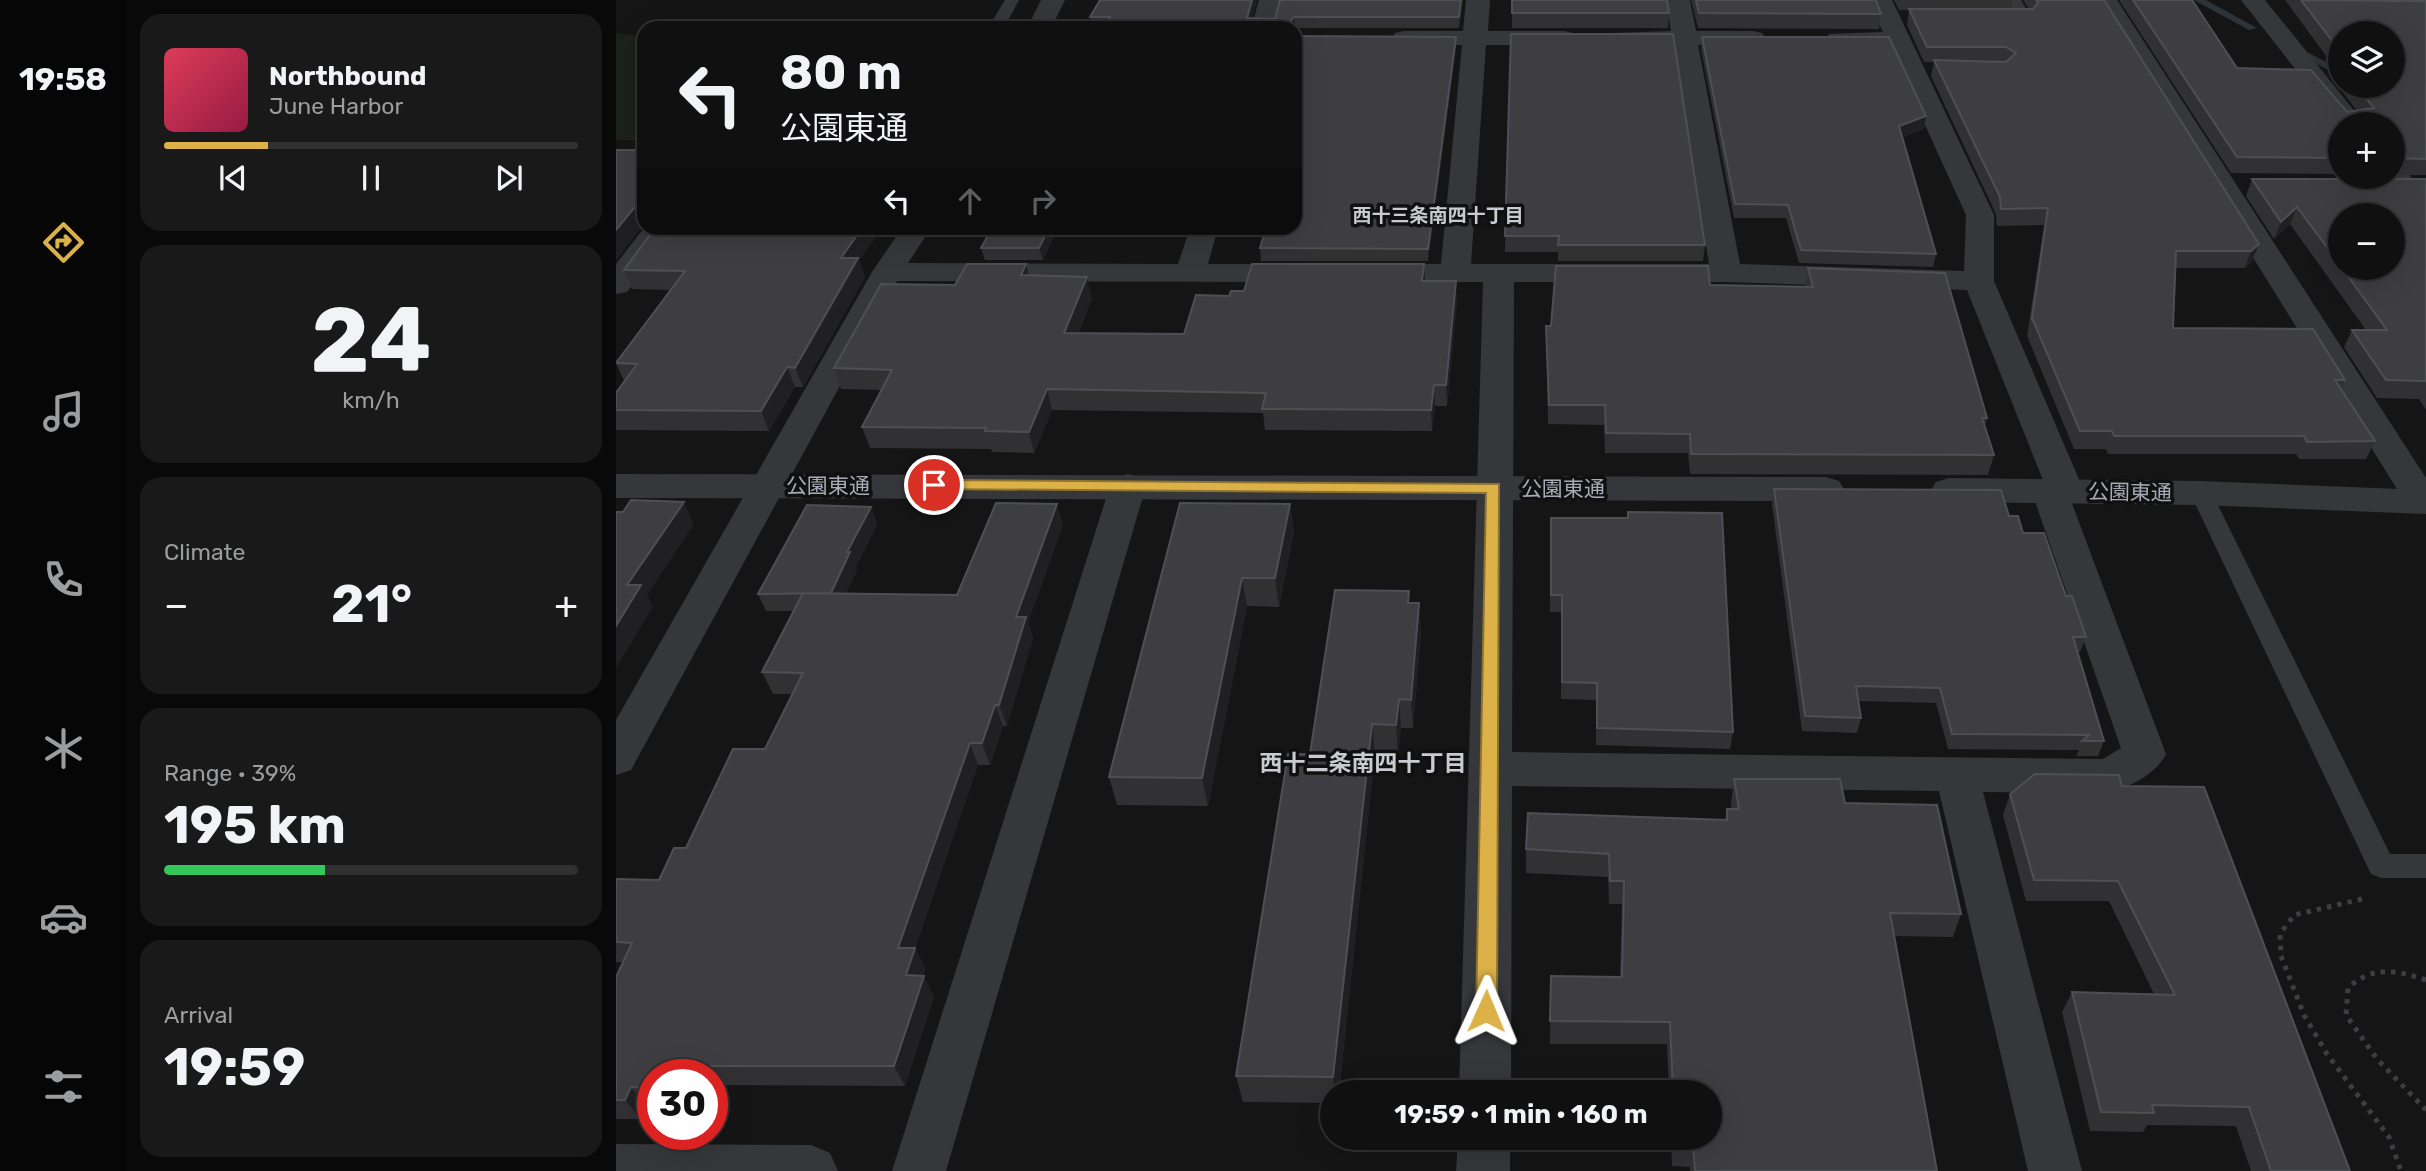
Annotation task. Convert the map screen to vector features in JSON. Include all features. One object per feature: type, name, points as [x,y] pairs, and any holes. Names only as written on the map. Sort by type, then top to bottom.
[{"type":"street","points":[[1042,21],[1054,0]]},
{"type":"street","points":[[1265,21],[1270,0]]},
{"type":"street","points":[[1455,272],[1478,0]]},
{"type":"street","points":[[1678,0],[1726,273]]},
{"type":"street","points":[[2105,0],[2235,184],[2424,502]]},
{"type":"street","points":[[2253,0],[2342,112]]},
{"type":"street","points":[[1492,769],[2110,776],[2145,754],[2057,491],[1979,281],[1980,215],[1919,70],[1892,18],[1819,38]]},
{"type":"street","points":[[1378,38],[1779,38]]},
{"type":"street","points":[[2405,189],[2426,213]]},
{"type":"street","points":[[616,285],[654,235]]},
{"type":"street","points":[[616,758],[887,272],[911,235]]},
{"type":"street","points":[[1190,273],[1202,235]]},
{"type":"street","points":[[887,272],[1726,273],[1979,281]]},
{"type":"street","points":[[1485,1080],[1499,272]]},
{"type":"street","name":"公園東通","points":[[616,486],[1855,489]]},
{"type":"street","points":[[919,1171],[1128,486]]},
{"type":"street","name":"公園東通","points":[[1910,490],[2201,493],[2424,502]]},
{"type":"street","points":[[1957,775],[2055,1171]]},
{"type":"street","points":[[1483,1150],[1483,1171]]},
{"type":"street","points":[[616,1170],[811,1171]]},
{"type":"lane","points":[[1000,21],[1012,0]]},
{"type":"lane","points":[[1983,18],[2024,19],[2014,0]]},
{"type":"lane","points":[[2201,493],[2381,866],[2426,866]]},
{"type":"path","points":[[2426,980],[2376,970],[2359,975],[2348,988],[2346,1015],[2377,1059],[2426,1110]]},
{"type":"shaded area","points":[[616,33],[637,36],[637,141],[616,140]]},
{"type":"building","points":[[1100,0],[1252,0],[1247,18],[1275,19],[1280,0],[1461,0],[1459,17],[1108,21],[1110,17],[1090,17]]},
{"type":"building","points":[[1512,0],[1667,0],[1669,13],[1512,13]]},
{"type":"building","points":[[1696,0],[1876,0],[1881,14],[1699,13]]},
{"type":"building","points":[[2036,0],[2104,0],[2259,244],[2251,251],[2176,251],[2173,328],[2313,329],[2345,380],[2335,380],[2375,441],[2307,442],[2304,436],[2114,436],[2112,431],[2080,431],[2032,318],[2048,208],[2001,209],[2000,197],[1934,60],[2006,62],[2016,53],[2006,47],[1927,47],[1909,9],[2033,9],[2038,3]]},
{"type":"building","points":[[2133,0],[2192,0],[2237,68],[2311,70],[2328,90],[2328,98],[2335,98],[2347,112],[2328,112],[2328,158],[2237,157]]},
{"type":"building","points":[[2301,0],[2426,1],[2426,159],[2405,158],[2405,112],[2347,112],[2374,108],[2366,98],[2405,98],[2405,21],[2328,21],[2328,35]]},
{"type":"building","points":[[1511,34],[1673,34],[1705,245],[1558,245],[1559,236],[1505,236]]},
{"type":"building","points":[[1302,36],[1456,37],[1428,249],[1260,248],[1264,235],[1302,235]]},
{"type":"building","points":[[1702,37],[1889,37],[1926,116],[1899,126],[1936,254],[1801,250],[1788,205],[1735,204]]},
{"type":"building","points":[[616,150],[637,150],[637,208],[616,230]]},
{"type":"building","points":[[2252,179],[2328,179],[2328,189],[2405,189],[2405,179],[2426,179],[2426,381],[2386,380],[2352,330],[2387,330],[2351,280],[2405,280],[2405,203],[2328,203],[2328,249],[2297,207],[2281,222]]},
{"type":"building","points":[[650,235],[857,235],[841,258],[858,258],[795,368],[787,367],[761,411],[616,410],[616,393],[637,364],[616,363],[685,271],[624,270]]},
{"type":"building","points":[[988,235],[1046,235],[1039,248],[981,248]]},
{"type":"building","points":[[967,264],[1026,264],[1021,275],[1087,277],[1064,333],[1184,334],[1196,295],[1229,296],[1231,291],[1244,291],[1252,264],[1424,264],[1422,281],[1456,281],[1446,385],[1434,385],[1431,410],[1262,409],[1266,393],[1047,389],[1029,432],[985,431],[986,428],[862,427],[892,370],[834,368],[881,284],[955,285]]},
{"type":"building","points":[[1556,266],[1708,266],[1710,285],[1813,287],[1808,268],[1945,273],[1987,418],[1982,418],[1994,455],[1691,454],[1690,434],[1606,433],[1605,405],[1549,405],[1546,326],[1551,326]]},
{"type":"building","points":[[1774,489],[2001,490],[2009,516],[2018,516],[2023,533],[2044,533],[2066,596],[2072,596],[2086,637],[2073,637],[2104,741],[2082,741],[2089,735],[1952,734],[1940,688],[1856,686],[1861,718],[1805,716]]},
{"type":"building","points":[[631,500],[684,502],[627,585],[641,585],[616,626],[616,512],[623,512]]},
{"type":"building","points":[[996,503],[1057,504],[1016,617],[1026,617],[999,705],[995,705],[982,743],[970,743],[898,948],[915,948],[906,975],[924,976],[894,1066],[728,1066],[728,1059],[637,1059],[637,1087],[631,1087],[625,1100],[616,1100],[616,977],[632,943],[616,942],[616,879],[659,880],[674,848],[686,848],[733,749],[765,749],[803,673],[762,672],[803,593],[957,595]]},
{"type":"building","points":[[1180,503],[1290,504],[1275,578],[1242,578],[1202,778],[1109,777]]},
{"type":"building","points":[[807,505],[871,507],[847,552],[850,552],[831,593],[758,594]]},
{"type":"building","points":[[1628,512],[1722,513],[1733,732],[1597,728],[1597,683],[1562,682],[1562,595],[1551,595],[1551,518],[1628,518]]},
{"type":"building","points":[[1335,590],[1409,591],[1408,603],[1419,603],[1411,700],[1399,699],[1396,725],[1372,724],[1333,1077],[1236,1076],[1288,754],[1310,754]]},
{"type":"building","points":[[2035,774],[2119,775],[2122,786],[2204,787],[2350,1171],[2271,1171],[2249,1107],[2152,1105],[2154,1113],[2101,1112],[2072,992],[2175,995],[2118,881],[2034,880],[2010,794]]},
{"type":"building","points":[[1734,779],[1840,779],[1845,803],[1937,805],[1961,914],[1890,913],[1937,1171],[1695,1171],[1693,1150],[1722,1150],[1722,1080],[1672,1080],[1670,1022],[1550,1021],[1551,976],[1622,977],[1624,881],[1610,881],[1609,854],[1526,849],[1528,813],[1727,820],[1727,809],[1739,809]]},
{"type":"waterway","points":[[2199,0],[2252,28]]},
{"type":"waterway","points":[[2305,54],[2328,66]]},
{"type":"district","name":"西十三条南四十丁目","points":[[1438,215]]},
{"type":"district","name":"西十二条南四十丁目","points":[[1363,763]]},
{"type":"route","points":[[934,485],[1494,488],[1492,769],[1486,1011]]}]
